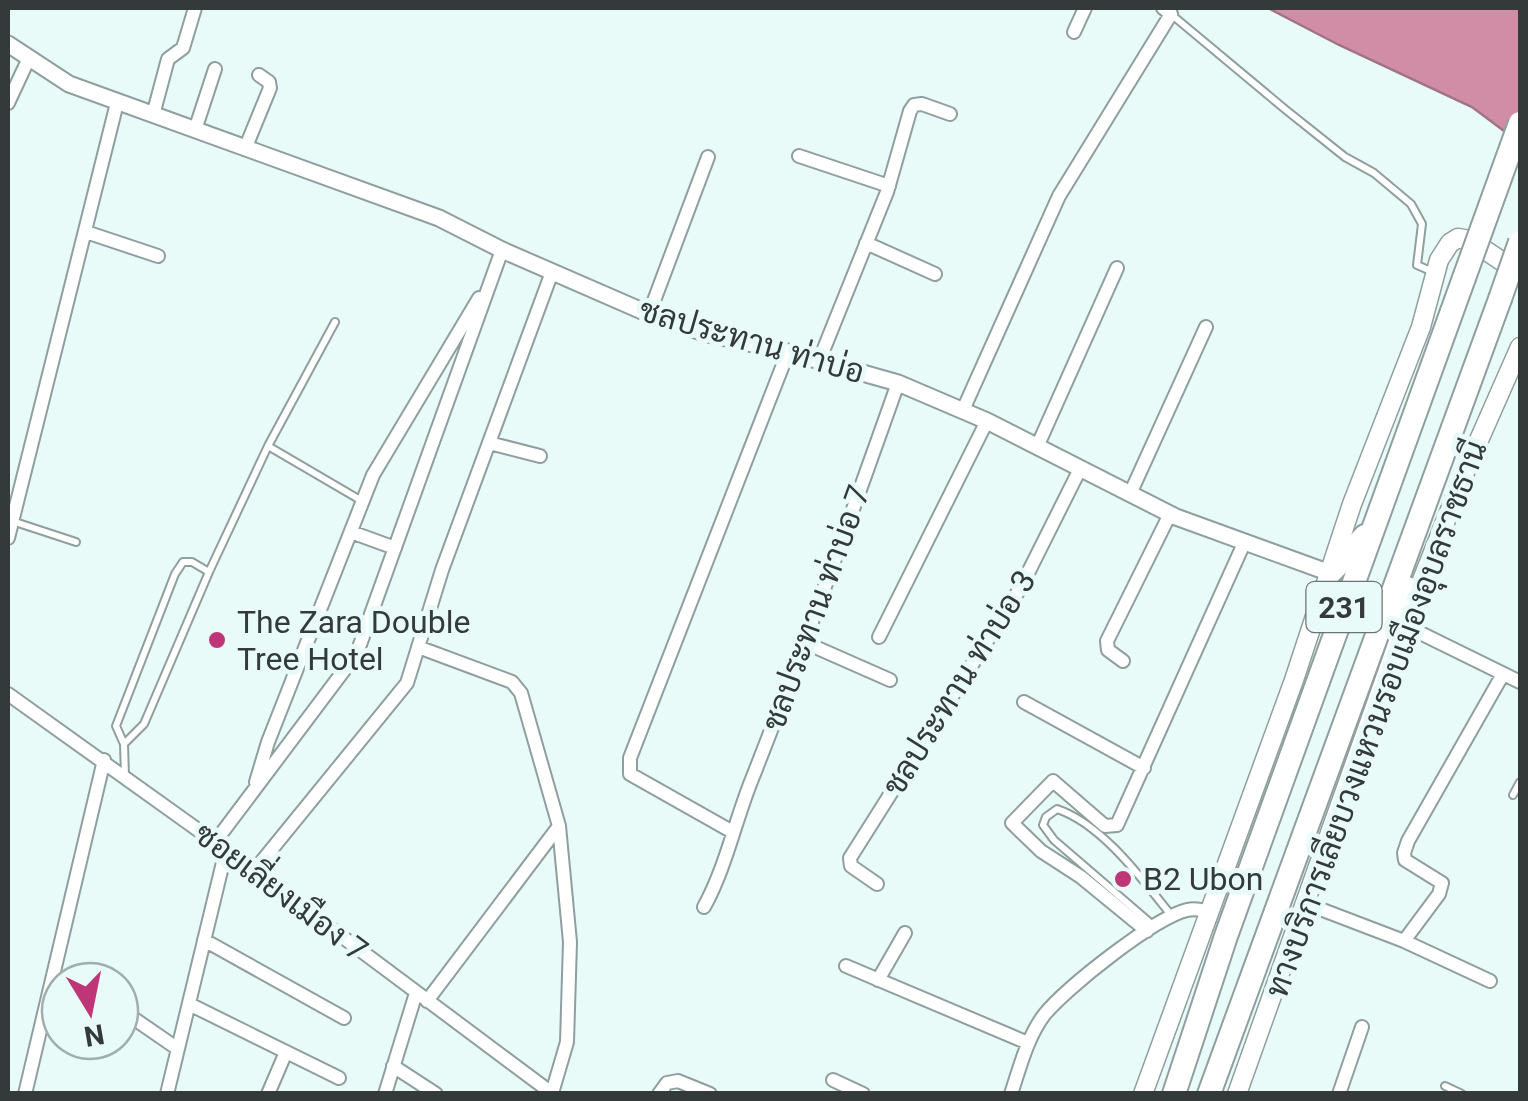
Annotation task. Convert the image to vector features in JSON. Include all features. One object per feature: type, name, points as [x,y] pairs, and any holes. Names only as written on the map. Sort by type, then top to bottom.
[{"type":"highway","name":"231","points":[[1174,1094],[1226,936],[1520,124]]},
{"type":"highway","name":"231","points":[[1210,1094],[1520,242]]},
{"type":"highway","points":[[1330,573],[1372,529]]},
{"type":"highway","points":[[1404,625],[1400,616],[1411,570],[1410,545]]},
{"type":"main road","points":[[1143,1094],[1352,504],[1421,327],[1444,251],[1458,238],[1470,240],[1520,273]]},
{"type":"main road","name":"ทางบริการเลียบวงแหวนรอบเมืองอุบลราชธานี","points":[[1237,1094],[1404,625],[1520,347]]},
{"type":"street","points":[[152,115],[168,59],[183,48],[195,8]]},
{"type":"street","points":[[1074,32],[1085,8]]},
{"type":"street","points":[[963,410],[1059,196],[1167,11]]},
{"type":"street","name":"ชลประทาน ท่าบ่อ","points":[[8,44],[69,84],[439,218],[649,314],[704,333],[898,383],[986,421],[1170,514],[1330,573]]},
{"type":"street","points":[[8,102],[30,58]]},
{"type":"street","points":[[195,130],[215,69]]},
{"type":"street","points":[[246,149],[270,88],[269,82],[259,75]]},
{"type":"street","points":[[8,538],[117,103]]},
{"type":"street","points":[[819,361],[888,186],[910,111],[922,104],[950,114]]},
{"type":"street","points":[[799,156],[888,186]]},
{"type":"street","points":[[649,314],[708,157]]},
{"type":"street","points":[[86,232],[158,256]]},
{"type":"street","points":[[866,243],[936,274]]},
{"type":"street","points":[[167,1094],[204,940],[221,846],[254,791],[358,652],[502,250]]},
{"type":"street","points":[[1037,446],[1118,268]]},
{"type":"street","points":[[254,871],[407,683],[442,570],[552,272]]},
{"type":"street","points":[[254,791],[268,742],[373,475],[494,274]]},
{"type":"street","points":[[1130,494],[1206,327]]},
{"type":"street","points":[[731,831],[630,774],[630,758],[788,352]]},
{"type":"street","name":"ชลประทาน ท่าบ่อ 7","points":[[704,907],[719,879],[731,831],[806,643],[898,383]]},
{"type":"street","points":[[879,637],[986,421]]},
{"type":"street","points":[[488,443],[540,456]]},
{"type":"street","name":"ชลประทาน ท่าบ่อ 3","points":[[877,884],[851,866],[850,858],[1021,587],[1080,469]]},
{"type":"street","points":[[1123,662],[1108,650],[1107,641],[1170,514]]},
{"type":"street","points":[[351,532],[395,548]]},
{"type":"street","points":[[1151,928],[1040,851],[1012,822],[1053,781],[1105,826],[1117,825],[1245,541]]},
{"type":"street","points":[[1404,625],[1520,682]]},
{"type":"street","points":[[806,643],[890,680]]},
{"type":"street","points":[[418,647],[517,686],[559,826],[570,942],[567,1042],[552,1093]]},
{"type":"street","points":[[1404,941],[1439,894],[1442,883],[1405,860],[1404,853],[1454,756],[1504,674]]},
{"type":"street","name":"ซอยเลี่ยงเมือง 7","points":[[8,694],[104,760],[552,1093]]},
{"type":"street","points":[[1024,702],[1144,768]]},
{"type":"street","points":[[25,1094],[104,760]]},
{"type":"street","points":[[386,1094],[393,1066],[422,997],[559,826]]},
{"type":"street","points":[[1307,904],[1404,941],[1490,982]]},
{"type":"street","points":[[1010,1094],[1028,1043],[1044,1016],[1069,990],[1172,916],[1198,908],[1210,913]]},
{"type":"street","points":[[878,980],[906,933]]},
{"type":"street","points":[[204,940],[344,1018]]},
{"type":"street","points":[[846,966],[1028,1043]]},
{"type":"street","points":[[189,1004],[339,1078]]},
{"type":"street","points":[[140,1023],[178,1049]]},
{"type":"street","points":[[1339,1094],[1362,1027]]},
{"type":"street","points":[[268,1094],[286,1052]]},
{"type":"street","points":[[393,1066],[436,1094]]},
{"type":"street","points":[[833,1080],[863,1094]]},
{"type":"street","points":[[659,1094],[667,1084],[678,1081],[710,1094]]},
{"type":"lane","points":[[1167,11],[1286,110],[1410,204],[1422,224],[1417,265],[1435,273]]},
{"type":"lane","points":[[124,744],[144,724],[268,446],[335,322]]},
{"type":"lane","points":[[268,446],[362,502]]},
{"type":"lane","points":[[12,521],[76,542]]},
{"type":"lane","points":[[125,776],[124,744],[116,726],[175,574],[183,562],[192,562],[209,572]]},
{"type":"lane","points":[[1513,795],[1520,782]]},
{"type":"lane","points":[[1151,928],[1046,832],[1043,825],[1052,811],[1071,814],[1130,864],[1172,916]]},
{"type":"lane","points":[[1445,1086],[1462,1094]]},
{"type":"shaded area","points":[[1268,8],[1520,8],[1520,143],[1472,107]]},
{"type":"place","name":"The Zara Double Tree Hotel","points":[[217,640]]},
{"type":"place","name":"B2 Ubon","points":[[1123,879]]}]
